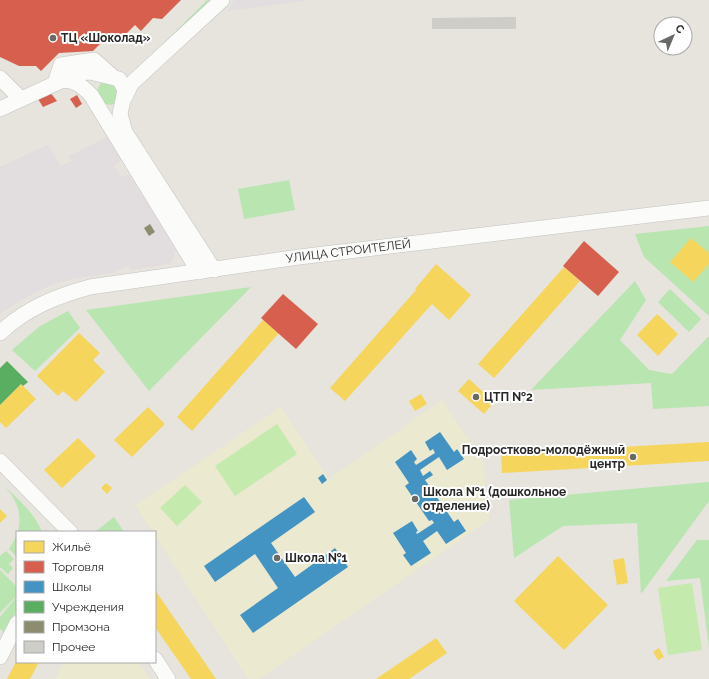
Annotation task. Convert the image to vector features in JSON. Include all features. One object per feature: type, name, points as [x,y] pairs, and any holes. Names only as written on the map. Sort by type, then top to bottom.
[{"type":"street","points":[[214,270],[124,132],[120,114],[128,88],[141,74],[222,0]]},
{"type":"street","points":[[0,109],[57,82],[83,72],[113,76],[123,84],[124,99],[118,107],[105,109],[78,84],[68,80],[57,82]]},
{"type":"street","points":[[113,76],[100,78],[95,83],[92,89],[95,101],[199,272]]},
{"type":"street","points":[[0,78],[21,99]]},
{"type":"street","name":"УЛИЦА СТРОИТЕЛЕЙ","points":[[0,333],[31,309],[66,294],[97,286],[299,257],[709,208]]},
{"type":"street","points":[[0,461],[66,530]]},
{"type":"street","points":[[0,657],[16,625]]},
{"type":"street","points":[[156,661],[168,679]]},
{"type":"shaded area","points":[[234,0],[310,0],[227,11]]},
{"type":"shaded area","points":[[107,137],[121,160],[114,166],[120,176],[129,175],[168,236],[175,251],[174,258],[170,263],[163,265],[131,270],[128,265],[112,273],[72,279],[53,284],[21,300],[0,314],[0,167],[48,145],[61,166],[72,161],[69,156]]},
{"type":"shaded area","name":"Школа №1","points":[[442,400],[483,461],[489,520],[259,679],[248,679],[156,538],[156,531],[152,531],[135,505],[281,407],[329,479]]},
{"type":"shaded area","points":[[63,663],[139,663],[150,679],[55,679]]},
{"type":"green space","points":[[207,0],[210,0],[163,46],[162,45]]},
{"type":"green space","points":[[102,82],[119,86],[115,103],[111,105],[102,103],[99,97],[98,90]]},
{"type":"green space","points":[[289,180],[295,210],[244,219],[238,189]]},
{"type":"green space","points":[[709,226],[709,316],[644,257],[635,234]]},
{"type":"green space","points":[[635,281],[646,300],[620,340],[649,370],[672,374],[709,336],[709,406],[653,409],[651,383],[531,390]]},
{"type":"green space","points":[[251,287],[149,391],[86,310]]},
{"type":"green space","points":[[670,289],[701,319],[689,332],[658,302]]},
{"type":"green space","points":[[68,311],[80,328],[35,371],[12,350],[40,326]]},
{"type":"green space","points":[[277,424],[297,454],[235,496],[215,466]]},
{"type":"green space","points":[[0,482],[18,499],[29,511],[39,524],[42,531],[18,531],[20,520],[18,508],[14,498]]},
{"type":"green space","points":[[709,482],[709,501],[641,594],[637,523],[563,526],[514,558],[509,500]]},
{"type":"green space","points":[[185,485],[202,502],[177,526],[160,508]]},
{"type":"green space","points":[[114,517],[123,531],[96,531]]},
{"type":"green space","points":[[16,537],[16,556],[9,549]]},
{"type":"green space","points":[[697,540],[709,540],[709,648],[700,578],[666,581]]},
{"type":"green space","points":[[6,551],[14,559],[9,564],[13,568],[8,574],[0,567],[0,556]]},
{"type":"green space","points":[[0,570],[16,586],[16,596],[0,613]]},
{"type":"green space","points":[[692,583],[702,650],[668,655],[658,588]]},
{"type":"green space","points":[[16,597],[16,611],[5,634],[0,629],[0,617]]},
{"type":"building: Жильё","points":[[691,238],[709,253],[709,264],[693,282],[670,262]]},
{"type":"building: Жильё","points":[[436,264],[471,295],[449,320],[432,304],[345,401],[330,388],[416,290],[415,289]]},
{"type":"building: Жильё","points":[[564,267],[580,281],[494,378],[478,364]]},
{"type":"building: Жильё","points":[[657,314],[678,334],[658,356],[637,335]]},
{"type":"building: Жильё","points":[[263,320],[279,333],[192,431],[177,417]]},
{"type":"building: Жильё","points":[[79,333],[100,353],[93,360],[105,372],[76,402],[63,391],[58,396],[37,376]]},
{"type":"building: Жильё","name":"ЦТП №2","points":[[469,379],[494,402],[484,414],[458,391]]},
{"type":"building: Жильё","points":[[21,384],[36,399],[6,428],[0,422],[0,405]]},
{"type":"building: Жильё","points":[[421,394],[427,404],[415,411],[409,401]]},
{"type":"building: Жильё","points":[[148,407],[165,424],[132,457],[114,440]]},
{"type":"building: Жильё","points":[[78,438],[96,456],[62,488],[44,470]]},
{"type":"building: Жильё","points":[[709,442],[709,461],[502,473],[501,454]]},
{"type":"building: Жильё","points":[[106,483],[112,488],[107,494],[101,488]]},
{"type":"building: Жильё","points":[[0,509],[7,516],[0,523]]},
{"type":"building: Жильё","points":[[558,556],[608,605],[564,650],[514,601]]},
{"type":"building: Жильё","points":[[624,558],[628,583],[617,585],[613,560]]},
{"type":"building: Жильё","points":[[156,591],[216,679],[191,679],[156,628]]},
{"type":"building: Жильё","points":[[436,638],[447,653],[409,679],[376,679]]},
{"type":"building: Жильё","points":[[659,648],[664,657],[658,660],[653,652]]},
{"type":"building: Жильё","points":[[16,662],[38,663],[30,679],[7,679]]},
{"type":"building: Торговля","name":"ТЦ «Шоколад»","points":[[0,0],[181,0],[162,19],[153,18],[141,31],[135,25],[118,42],[110,34],[93,51],[59,53],[41,71],[36,66],[19,66],[0,57]]},
{"type":"building: Торговля","points":[[49,91],[57,101],[43,107],[38,99]]},
{"type":"building: Торговля","points":[[77,95],[82,104],[76,108],[70,99]]},
{"type":"building: Торговля","points":[[584,241],[619,272],[598,296],[563,266]]},
{"type":"building: Торговля","points":[[283,294],[318,324],[296,349],[261,318]]},
{"type":"building: Школы","points":[[440,432],[454,452],[457,449],[464,459],[447,470],[439,457],[420,470],[423,476],[430,471],[433,475],[425,480],[454,522],[458,519],[466,531],[446,544],[437,531],[423,541],[431,553],[411,566],[403,555],[406,553],[393,533],[412,521],[418,531],[416,532],[417,534],[434,523],[432,520],[429,521],[405,486],[409,483],[395,462],[411,450],[417,459],[414,462],[416,465],[435,453],[433,449],[430,451],[425,442]]},
{"type":"building: Школы","points":[[323,474],[327,480],[322,484],[318,478]]},
{"type":"building: Школы","points":[[304,497],[315,512],[271,543],[295,577],[335,548],[348,567],[253,633],[240,615],[278,588],[255,554],[215,582],[204,566]]},
{"type":"building: Учреждения","points":[[7,361],[28,382],[23,386],[21,384],[0,405],[0,368]]},
{"type":"building: Промзона","points":[[150,224],[155,232],[149,236],[144,228]]},
{"type":"building: Прочее","points":[[516,17],[516,29],[432,29],[432,18]]},
{"type":"place","name":"ТЦ «Шоколад»","points":[[53,38]]},
{"type":"place","name":"ЦТП №2","points":[[476,397]]},
{"type":"place","name":"Подростково-молодёжный центр","points":[[633,457]]},
{"type":"place","name":"Школа №1 (дошкольное отделение)","points":[[415,499]]},
{"type":"place","name":"Школа №1","points":[[277,558]]}]
